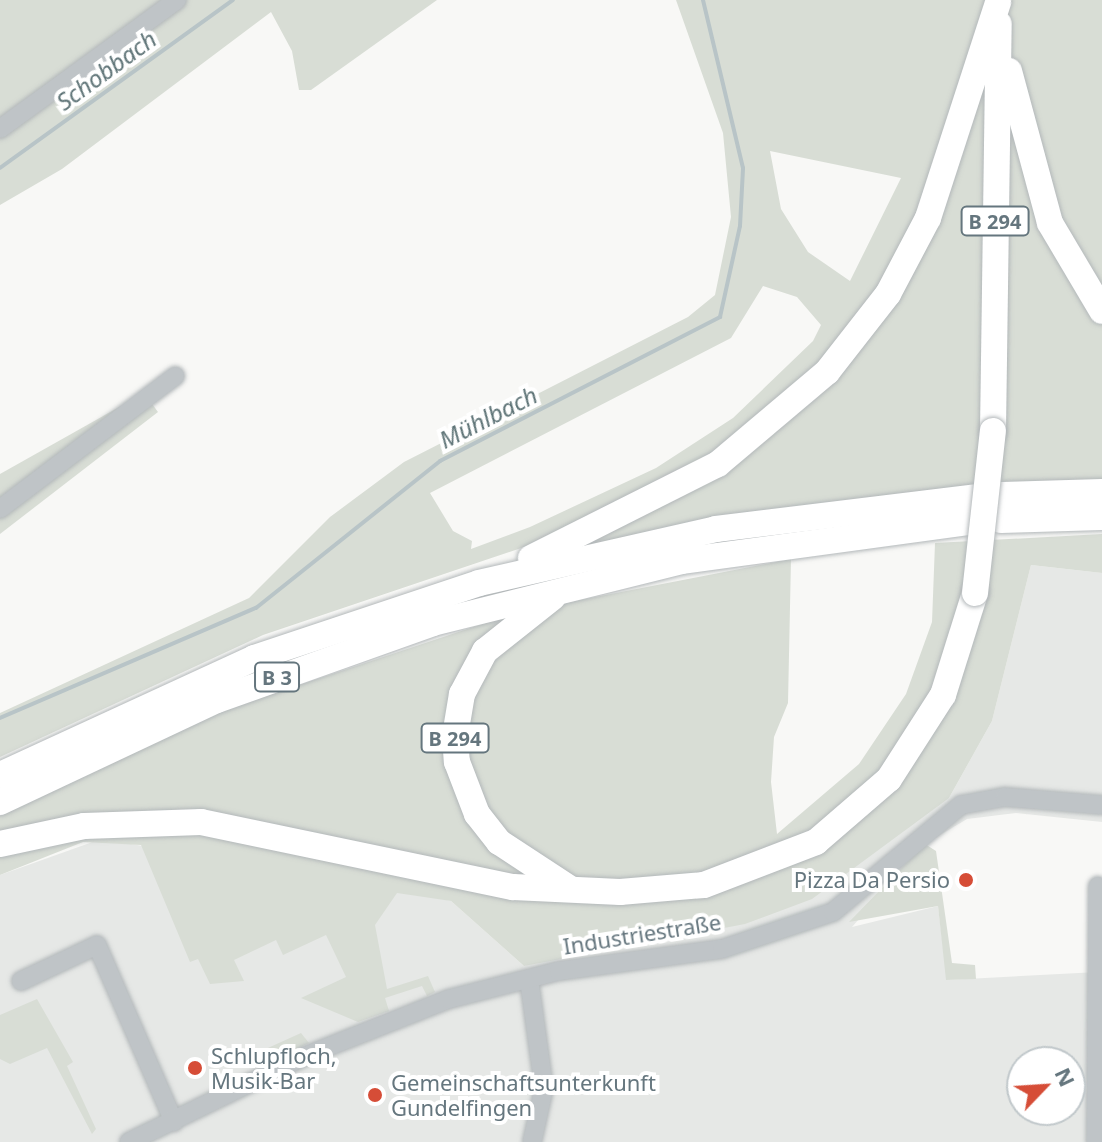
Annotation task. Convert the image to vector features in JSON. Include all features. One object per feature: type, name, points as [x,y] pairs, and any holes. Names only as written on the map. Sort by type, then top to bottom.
[{"type":"highway","name":"B 294","points":[[998,7],[1033,179],[1067,257],[1102,311]]},
{"type":"highway","name":"B 294","points":[[568,586],[485,651],[462,694],[455,736],[460,775],[477,814],[499,842],[569,888],[704,885],[816,842],[873,796],[920,738],[958,657],[975,593],[993,431],[998,7]]},
{"type":"highway","points":[[479,583],[718,464],[827,372],[888,294],[928,218],[998,7]]},
{"type":"highway","name":"B 3","points":[[0,802],[139,733],[295,670],[568,586],[987,508],[1102,492]]},
{"type":"highway","name":"B 3","points":[[0,775],[254,658],[479,583],[716,529],[987,508],[1102,517]]},
{"type":"highway","points":[[0,844],[84,826],[201,822],[513,887],[569,888]]},
{"type":"street","points":[[0,129],[177,0]]},
{"type":"street","points":[[0,509],[175,376]]},
{"type":"street","name":"Industriestraße","points":[[129,1142],[305,1056],[449,999],[529,979],[722,949],[833,912],[961,805],[1005,797],[1102,805]]},
{"type":"street","points":[[1096,1142],[1098,886]]},
{"type":"street","points":[[21,981],[97,945],[174,1122]]},
{"type":"street","points":[[529,979],[544,1088],[532,1142]]},
{"type":"shaded area","points":[[0,0],[437,0],[311,90],[299,90],[292,51],[271,12],[62,169],[0,205]]},
{"type":"shaded area","points":[[676,0],[1102,0],[1102,483],[569,554],[539,542],[263,635],[0,757],[0,713],[249,598],[330,517],[404,462],[688,317],[715,295],[731,217],[723,133]],"holes":[[[770,151],[901,178],[850,281],[808,252],[781,209]],[[763,286],[797,297],[821,325],[813,341],[733,418],[656,468],[530,527],[471,549],[472,541],[453,531],[430,493],[731,338]]]},
{"type":"shaded area","points":[[144,393],[158,412],[0,534],[0,474]]},
{"type":"shaded area","points":[[1102,534],[1102,573],[1031,565],[992,721],[949,798],[812,899],[745,924],[524,966],[451,901],[397,893],[375,925],[387,989],[428,976],[435,992],[427,996],[422,986],[385,998],[389,1011],[358,1022],[301,998],[346,977],[326,935],[283,955],[276,940],[234,960],[244,981],[210,984],[198,959],[190,962],[141,845],[83,842],[0,875],[0,816],[203,717],[518,612],[791,559],[788,703],[774,737],[771,782],[777,834],[859,764],[906,694],[932,622],[935,543]]},
{"type":"shaded area","points":[[1031,565],[1102,573],[1102,822],[1016,813],[967,819],[925,844],[852,927],[938,906],[947,980],[1098,972],[1096,1142],[0,1142],[0,875],[101,839],[413,891],[451,901],[524,966],[949,798],[992,721]]},
{"type":"shaded area","points":[[925,844],[936,851],[952,963],[975,965],[976,979],[946,980],[938,906],[849,922]]},
{"type":"shaded area","points":[[37,999],[73,1062],[67,1066],[96,1129],[92,1134],[47,1048],[10,1064],[0,1059],[0,1015]]},
{"type":"shaded area","points":[[301,1033],[309,1043],[262,1065],[259,1052]]},
{"type":"waterway","name":"Schobbach","points":[[0,168],[233,0]]},
{"type":"waterway","name":"Mühlbach","points":[[0,718],[256,608],[440,461],[720,317],[740,226],[743,168],[703,0]]},
{"type":"place","name":"Pizza Da Persio","points":[[966,880]]},
{"type":"place","name":"Schlupfloch, Musik-Bar","points":[[195,1068]]},
{"type":"place","name":"Gemeinschaftsunterkunft Gundelfingen","points":[[375,1095]]}]
